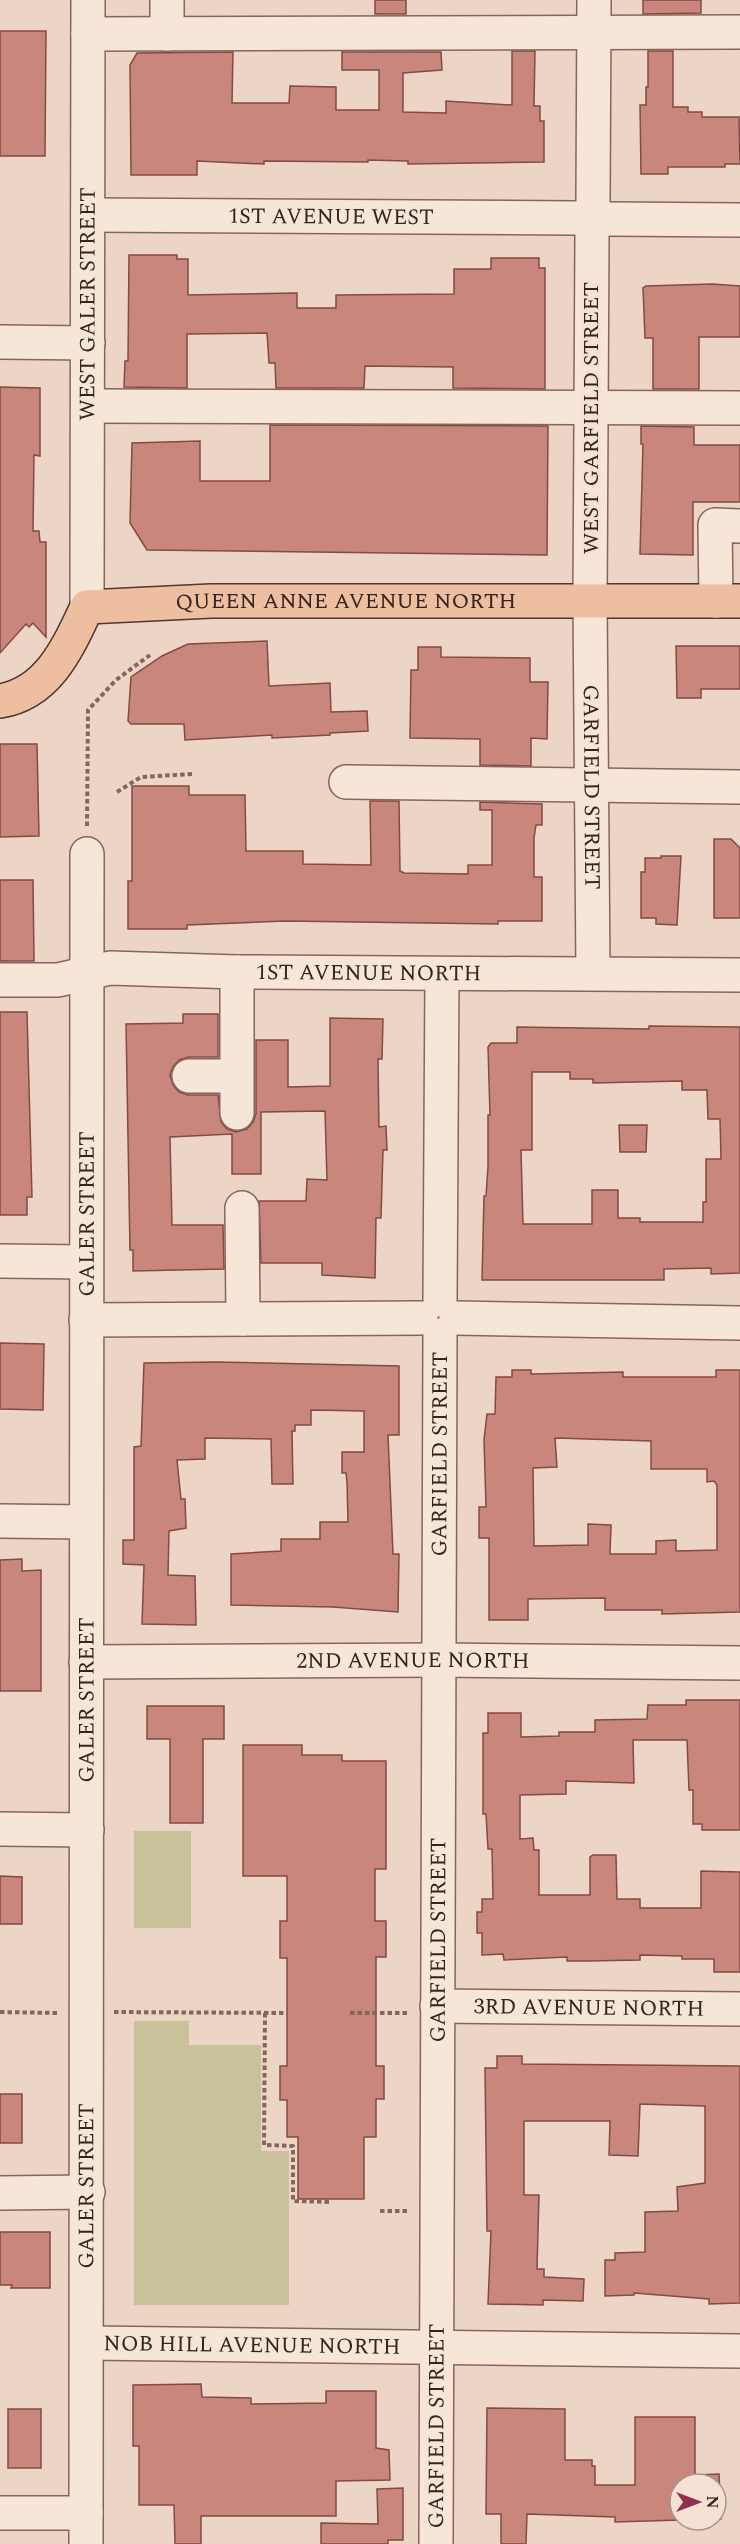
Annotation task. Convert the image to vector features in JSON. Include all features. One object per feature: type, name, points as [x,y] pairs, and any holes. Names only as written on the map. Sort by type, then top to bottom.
[{"type":"main road","name":"QUEEN ANNE AVENUE NORTH","points":[[87,607],[211,601],[728,601]]},
{"type":"main road","points":[[0,701],[32,689],[52,672],[66,652],[87,607]]},
{"type":"street","name":"WEST GALER STREET","points":[[87,607],[88,0]]},
{"type":"street","points":[[167,0],[167,34]]},
{"type":"street","points":[[87,34],[167,34],[594,16],[740,32]]},
{"type":"street","name":"WEST GARFIELD STREET","points":[[590,600],[594,16]]},
{"type":"street","name":"1ST AVENUE WEST","points":[[88,215],[740,220]]},
{"type":"street","points":[[0,342],[87,343]]},
{"type":"street","points":[[87,406],[740,408]]},
{"type":"street","points":[[728,601],[715,525],[740,526]]},
{"type":"street","name":"GARFIELD STREET","points":[[590,600],[593,973]]},
{"type":"street","points":[[346,782],[740,787]]},
{"type":"street","name":"GALER STREET","points":[[86,2529],[88,2343],[87,841]]},
{"type":"street","name":"1ST AVENUE NORTH","points":[[0,980],[58,980],[110,968],[237,972],[740,975]]},
{"type":"street","points":[[237,972],[237,1113]]},
{"type":"street","name":"GARFIELD STREET","points":[[436,2544],[437,2349],[424,2009],[439,1660],[442,974]]},
{"type":"street","points":[[189,1076],[236,1076]]},
{"type":"street","points":[[242,1208],[243,1319]]},
{"type":"street","points":[[0,1262],[86,1262]]},
{"type":"street","points":[[86,1320],[439,1318],[740,1323]]},
{"type":"street","points":[[0,1521],[86,1522]]},
{"type":"street","name":"2ND AVENUE NORTH","points":[[86,1662],[439,1660],[740,1663]]},
{"type":"street","points":[[0,1829],[87,1830]]},
{"type":"street","name":"3RD AVENUE NORTH","points":[[424,2009],[740,2009]]},
{"type":"street","points":[[0,2193],[87,2192]]},
{"type":"street","name":"NOB HILL AVENUE NORTH","points":[[88,2343],[740,2351]]},
{"type":"street","points":[[0,2513],[86,2529]]},
{"type":"path","points":[[87,841],[87,710],[116,680],[150,655]]},
{"type":"path","points":[[117,792],[141,777],[192,774]]},
{"type":"path","points":[[350,2013],[424,2009]]},
{"type":"path","points":[[0,2012],[58,2013]]},
{"type":"path","points":[[112,2012],[287,2013]]},
{"type":"path","points":[[265,2013],[264,2145],[293,2146],[293,2201],[332,2202]]},
{"type":"path","points":[[380,2211],[401,2211]]},
{"type":"shaded area","points":[[134,1831],[191,1831],[191,1928],[134,1928]]},
{"type":"shaded area","points":[[134,2021],[189,2021],[189,2045],[261,2045],[261,2151],[289,2151],[289,2305],[134,2305]]},
{"type":"building","points":[[375,0],[406,0],[406,14],[375,14]]},
{"type":"building","points":[[643,0],[701,0],[701,13],[643,14]]},
{"type":"building","points":[[0,31],[46,31],[45,156],[0,156]]},
{"type":"building","points":[[512,51],[535,51],[534,106],[540,106],[540,121],[544,121],[544,162],[408,164],[408,161],[368,160],[368,162],[264,161],[264,164],[197,161],[197,175],[131,175],[130,65],[137,53],[233,52],[232,103],[289,103],[290,86],[336,87],[336,110],[379,110],[379,70],[342,70],[342,52],[441,52],[442,70],[403,73],[403,112],[446,113],[446,101],[512,105]]},
{"type":"building","points":[[648,51],[673,51],[673,107],[688,107],[688,112],[702,112],[702,117],[739,117],[740,164],[725,164],[725,167],[668,167],[668,174],[641,174],[640,105],[646,105]]},
{"type":"building","points":[[129,255],[177,255],[177,259],[188,259],[188,295],[297,293],[297,308],[336,308],[336,295],[454,294],[454,269],[491,269],[491,258],[539,258],[539,268],[545,268],[545,389],[453,388],[453,367],[365,366],[364,388],[276,388],[275,363],[269,363],[267,333],[187,334],[187,388],[124,387],[125,361],[128,361]]},
{"type":"building","points":[[712,284],[740,286],[740,337],[699,337],[699,389],[653,389],[653,338],[645,338],[643,288],[646,286]]},
{"type":"building","points":[[0,387],[40,388],[40,456],[34,455],[33,531],[39,531],[40,542],[46,542],[46,637],[33,623],[29,627],[26,624],[0,653]]},
{"type":"building","points":[[270,425],[548,426],[547,555],[147,550],[130,523],[132,443],[200,441],[200,481],[270,481]]},
{"type":"building","points":[[641,426],[694,427],[694,445],[740,445],[740,502],[693,502],[693,555],[640,554],[643,444],[641,444]]},
{"type":"building","points":[[267,641],[269,686],[330,683],[331,712],[367,711],[368,731],[272,738],[272,735],[185,740],[184,724],[131,724],[128,721],[131,677],[162,656],[188,644]]},
{"type":"building","points":[[676,646],[740,646],[740,689],[701,689],[701,698],[677,698]]},
{"type":"building","points":[[418,647],[441,647],[441,657],[530,658],[530,682],[548,682],[547,739],[531,738],[531,766],[480,765],[480,739],[410,738],[411,670],[418,670]]},
{"type":"building","points":[[0,744],[37,744],[39,836],[0,837]]},
{"type":"building","points":[[132,786],[189,786],[189,795],[245,795],[246,851],[303,851],[303,864],[371,865],[370,801],[399,801],[400,871],[404,873],[468,874],[468,865],[492,865],[492,810],[480,810],[480,802],[542,804],[542,825],[536,825],[534,838],[534,877],[542,877],[542,921],[498,921],[498,924],[286,921],[187,925],[187,929],[128,929],[128,881],[132,881]]},
{"type":"building","points":[[714,839],[731,839],[740,848],[740,918],[714,918]]},
{"type":"building","points":[[661,856],[681,856],[677,925],[656,924],[656,918],[641,918],[641,872],[645,872],[645,858],[661,858]]},
{"type":"building","points":[[0,880],[33,880],[34,961],[0,961]]},
{"type":"building","points":[[0,1012],[27,1012],[32,1197],[27,1197],[27,1215],[0,1215]]},
{"type":"building","points":[[183,1014],[218,1014],[218,1057],[189,1057],[179,1060],[170,1075],[173,1085],[179,1092],[188,1095],[218,1095],[221,1122],[227,1129],[236,1132],[247,1129],[256,1114],[256,1040],[288,1040],[288,1087],[330,1086],[330,1018],[383,1019],[382,1059],[378,1059],[379,1127],[386,1126],[387,1150],[383,1150],[381,1218],[376,1218],[375,1278],[322,1275],[322,1263],[261,1263],[259,1201],[306,1201],[307,1179],[327,1180],[325,1111],[261,1112],[261,1174],[232,1174],[232,1134],[170,1137],[172,1225],[223,1225],[224,1269],[133,1271],[133,1250],[130,1250],[126,1024],[183,1023]]},
{"type":"building","points":[[649,1026],[740,1027],[740,1273],[711,1274],[711,1268],[664,1269],[664,1280],[482,1280],[484,1196],[486,1196],[488,1167],[488,1115],[490,1115],[488,1047],[491,1043],[517,1043],[517,1027],[649,1029]],"holes":[[[532,1072],[570,1072],[570,1079],[593,1079],[593,1083],[682,1081],[682,1090],[707,1090],[708,1119],[720,1119],[721,1159],[706,1159],[706,1202],[703,1202],[703,1222],[640,1222],[640,1218],[618,1218],[618,1190],[592,1190],[592,1224],[523,1224],[521,1150],[532,1150]]]},
{"type":"building","points":[[619,1125],[647,1125],[646,1152],[620,1152]]},
{"type":"building","points":[[0,1343],[44,1344],[43,1410],[0,1409]]},
{"type":"building","points":[[216,1362],[399,1366],[399,1435],[388,1435],[393,1554],[399,1554],[398,1612],[333,1607],[231,1605],[231,1554],[281,1551],[281,1539],[320,1539],[320,1522],[348,1522],[347,1482],[346,1473],[342,1473],[342,1452],[364,1452],[364,1411],[311,1410],[311,1425],[295,1425],[295,1431],[292,1431],[293,1484],[272,1484],[271,1439],[205,1438],[205,1459],[177,1460],[181,1499],[185,1499],[186,1528],[169,1531],[168,1575],[195,1576],[196,1625],[142,1624],[144,1565],[123,1564],[123,1540],[134,1540],[134,1447],[141,1446],[144,1363]]},
{"type":"building","points":[[512,1370],[531,1370],[531,1374],[623,1372],[623,1377],[716,1377],[716,1370],[740,1370],[740,1612],[662,1614],[662,1610],[605,1610],[605,1598],[528,1599],[528,1620],[489,1620],[489,1538],[479,1538],[479,1507],[486,1507],[484,1440],[487,1414],[495,1414],[496,1377],[512,1377]],"holes":[[[555,1438],[651,1441],[651,1469],[707,1469],[707,1482],[714,1481],[717,1485],[717,1550],[676,1551],[676,1540],[656,1541],[656,1554],[610,1554],[611,1525],[588,1524],[588,1545],[534,1546],[533,1468],[557,1467]]]},
{"type":"building","points":[[22,1559],[22,1571],[41,1570],[41,1691],[0,1691],[0,1560]]},
{"type":"building","points":[[686,1700],[740,1700],[740,1830],[702,1830],[702,1824],[693,1824],[693,1790],[689,1790],[687,1740],[633,1740],[634,1783],[566,1781],[566,1794],[520,1795],[520,1839],[533,1838],[534,1850],[539,1850],[539,1895],[590,1895],[590,1857],[593,1855],[616,1855],[617,1899],[640,1899],[640,1908],[701,1908],[701,1871],[740,1872],[740,1972],[714,1972],[714,1959],[682,1959],[682,1956],[640,1955],[640,1960],[567,1961],[567,1957],[504,1960],[503,1954],[482,1955],[482,1933],[477,1933],[477,1912],[482,1912],[482,1899],[493,1899],[492,1849],[488,1849],[486,1814],[483,1814],[483,1733],[488,1733],[488,1713],[521,1713],[521,1737],[559,1736],[559,1732],[595,1732],[595,1720],[647,1719],[648,1705],[686,1705]]},
{"type":"building","points":[[147,1706],[224,1706],[224,1739],[203,1739],[203,1823],[170,1823],[170,1739],[147,1739]]},
{"type":"building","points":[[243,1745],[302,1745],[302,1755],[342,1755],[342,1761],[386,1761],[386,1869],[375,1869],[375,1921],[386,1921],[386,1957],[376,1957],[376,2066],[384,2066],[384,2099],[376,2099],[376,2137],[364,2137],[364,2199],[298,2199],[298,2137],[287,2137],[287,2100],[280,2100],[280,2066],[287,2066],[287,1958],[280,1958],[280,1921],[287,1921],[287,1876],[243,1876]]},
{"type":"building","points":[[0,1876],[22,1877],[22,1924],[0,1924]]},
{"type":"building","points":[[497,2056],[522,2056],[522,2064],[740,2066],[740,2303],[709,2304],[709,2299],[634,2293],[634,2295],[605,2296],[605,2260],[615,2260],[615,2253],[645,2252],[645,2212],[678,2211],[677,2187],[705,2183],[705,2106],[640,2104],[638,2156],[609,2155],[610,2121],[524,2121],[524,2195],[539,2195],[537,2269],[544,2269],[544,2277],[584,2279],[583,2301],[543,2300],[543,2305],[488,2304],[491,2231],[487,2231],[485,2068],[497,2068]]},
{"type":"building","points":[[0,2094],[22,2094],[22,2143],[0,2143]]},
{"type":"building","points":[[0,2232],[50,2232],[50,2288],[11,2288],[12,2285],[0,2285]]},
{"type":"building","points":[[201,2384],[202,2397],[251,2398],[251,2404],[326,2403],[326,2391],[376,2391],[376,2448],[389,2450],[390,2480],[336,2481],[336,2516],[201,2516],[201,2544],[175,2544],[174,2505],[139,2505],[139,2446],[133,2446],[133,2385]]},
{"type":"building","points":[[487,2408],[565,2409],[565,2460],[592,2460],[592,2466],[595,2466],[595,2485],[635,2485],[635,2417],[695,2417],[695,2472],[668,2472],[668,2520],[615,2522],[615,2517],[527,2514],[526,2544],[501,2544],[501,2514],[486,2514]]},
{"type":"building","points":[[8,2409],[41,2409],[41,2468],[8,2468]]},
{"type":"building","points":[[403,2488],[403,2540],[388,2540],[388,2544],[321,2544],[321,2523],[378,2524],[377,2489]]}]
